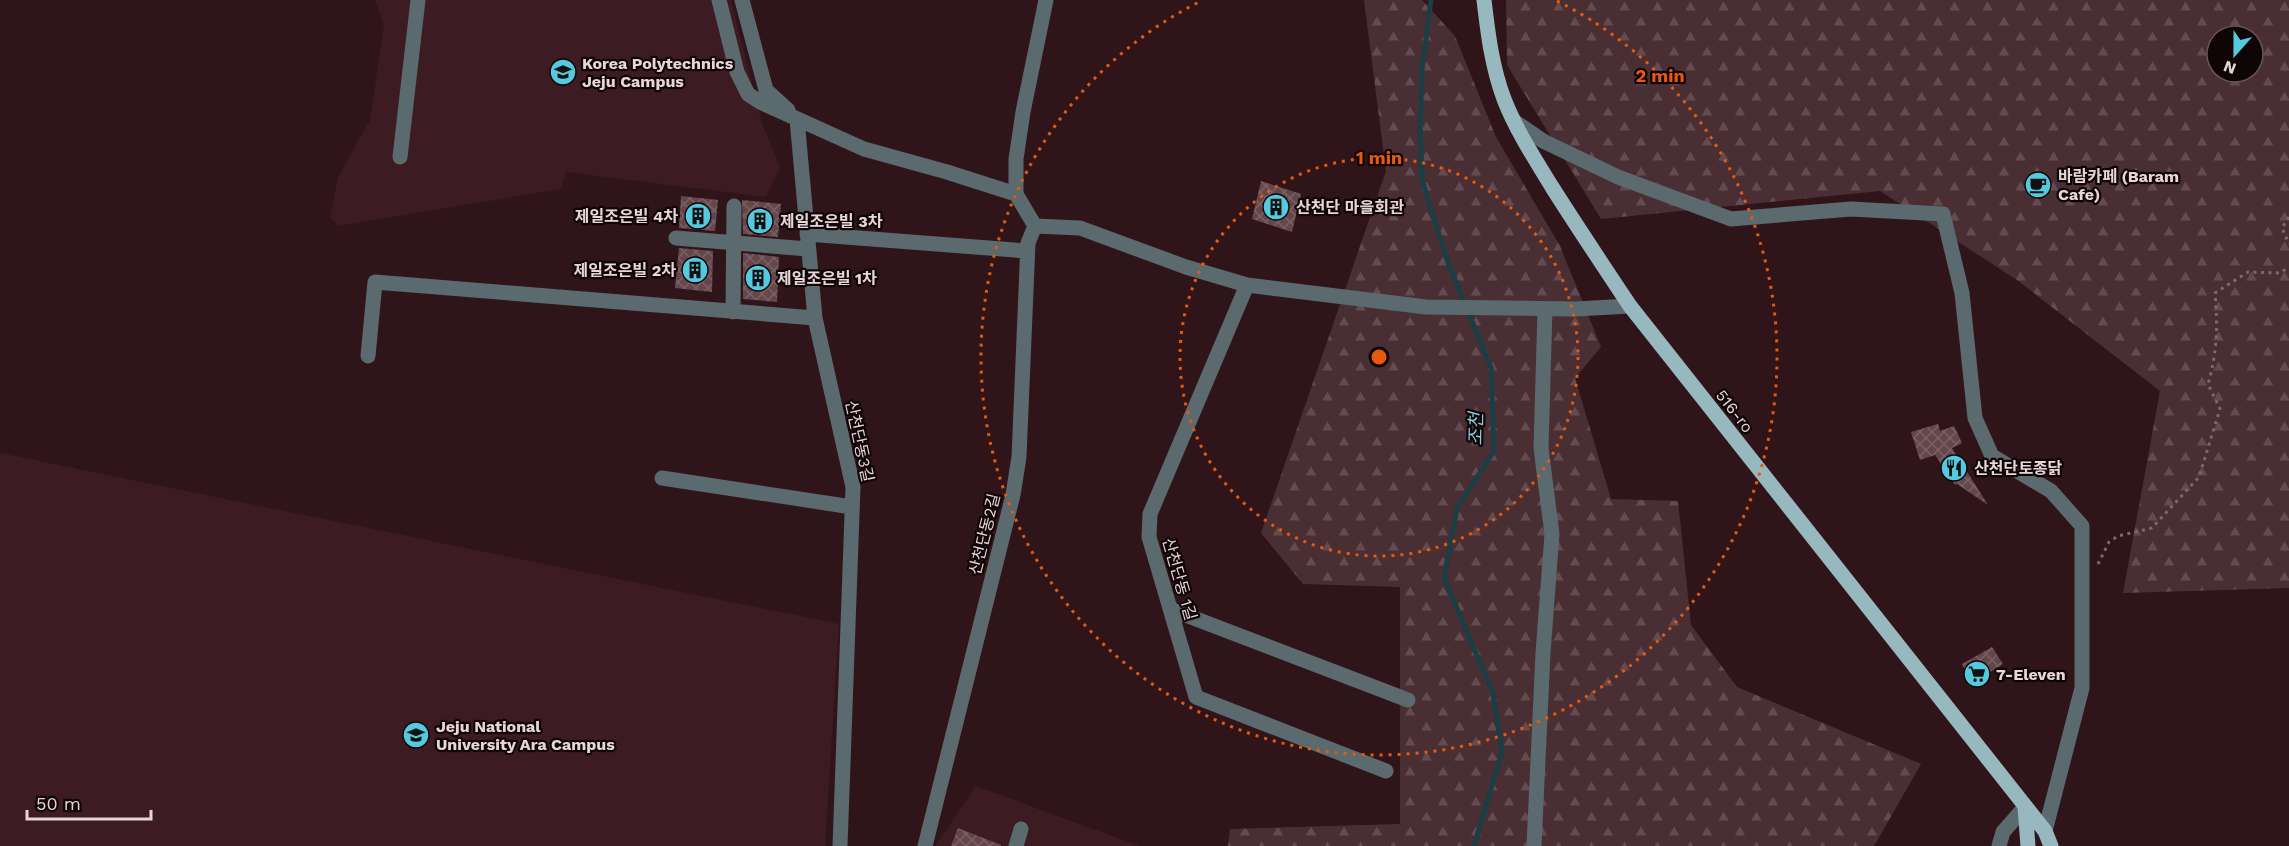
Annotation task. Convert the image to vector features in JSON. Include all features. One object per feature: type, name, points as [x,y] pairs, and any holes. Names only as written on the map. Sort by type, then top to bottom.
[{"type":"main road","name":"516-ro","points":[[1484,0],[1494,66],[1514,121],[1576,226],[1630,306],[2045,831],[2051,846]]},
{"type":"main road","points":[[2025,807],[2028,846]]},
{"type":"street","points":[[400,157],[418,0]]},
{"type":"street","points":[[719,0],[737,72],[748,94],[760,102],[864,149],[1016,194]]},
{"type":"street","points":[[742,0],[765,90],[797,119]]},
{"type":"street","points":[[1046,0],[1023,111],[1016,159],[1016,194],[1035,226],[1080,228],[1186,267],[1247,285],[1426,307],[1545,309],[1630,306]]},
{"type":"street","name":"산천단동3길","points":[[797,119],[815,318],[853,487],[840,846]]},
{"type":"street","points":[[1514,121],[1543,141],[1618,177],[1731,219],[1851,209],[1944,214],[1962,293],[1975,418],[1992,456],[2051,491],[2082,526],[2082,688],[2045,831]]},
{"type":"street","points":[[733,312],[734,206]]},
{"type":"street","name":"산천단동2길","points":[[925,846],[1013,495],[1019,457],[1027,251],[1035,226]]},
{"type":"street","points":[[676,238],[734,243],[807,242],[1027,251]]},
{"type":"street","points":[[368,356],[375,282],[815,318]]},
{"type":"street","name":"산천단동 1길","points":[[1247,285],[1150,514],[1149,537],[1196,697],[1386,771]]},
{"type":"street","points":[[1534,846],[1543,653],[1552,534],[1541,448],[1545,309]]},
{"type":"street","points":[[662,478],[852,507]]},
{"type":"street","points":[[1170,609],[1408,700]]},
{"type":"street","points":[[1999,846],[2003,832],[2025,807]]},
{"type":"street","points":[[1016,846],[1021,829]]},
{"type":"path","points":[[2289,217],[2282,228],[2289,244]]},
{"type":"path","points":[[2083,595],[2109,542],[2118,536],[2152,528],[2199,477],[2220,409],[2208,384],[2214,365],[2218,324],[2215,293],[2248,272],[2280,273],[2289,267]]},
{"type":"shaded area","name":"Korea Polytechnics Jeju Campus","points":[[375,0],[731,0],[762,123],[780,167],[766,197],[566,172],[561,189],[338,226],[330,217],[338,177],[370,120],[384,25]]},
{"type":"shaded area","name":"Jeju National University Ara Campus","points":[[0,453],[839,624],[825,846],[0,846]]},
{"type":"shaded area","points":[[976,786],[1140,846],[935,846]]},
{"type":"green space","points":[[1364,0],[1422,0],[1455,36],[1496,137],[1560,246],[1601,347],[1575,378],[1611,499],[1678,501],[1691,625],[1737,687],[1921,764],[1874,846],[1228,846],[1230,829],[1400,824],[1400,587],[1303,584],[1261,533],[1386,171]]},
{"type":"green space","points":[[1506,0],[2289,0],[2289,588],[2123,593],[2160,391],[2017,280],[1880,191],[1601,219],[1507,65]]},
{"type":"building","name":"산천단 마을회관","points":[[1261,181],[1301,194],[1292,232],[1252,219]]},
{"type":"building","name":"제일조은빌 4차","points":[[681,196],[718,200],[715,231],[679,228]]},
{"type":"building","name":"제일조은빌 3차","points":[[742,200],[781,204],[778,237],[743,234]]},
{"type":"building","name":"제일조은빌 2차","points":[[679,248],[713,251],[712,292],[675,288]]},
{"type":"building","name":"제일조은빌 1차","points":[[743,253],[779,257],[777,302],[743,299]]},
{"type":"building","points":[[1938,424],[1940,431],[1954,426],[1962,443],[1952,448],[1988,505],[1957,484],[1955,485],[1935,455],[1920,460],[1911,432]]},
{"type":"building","name":"7-Eleven","points":[[1992,647],[2003,664],[1972,683],[1962,664]]},
{"type":"building","points":[[958,828],[1001,845],[1001,846],[951,846]]},
{"type":"waterway","name":"조천","points":[[1431,0],[1422,70],[1420,127],[1422,180],[1447,260],[1491,368],[1494,451],[1457,508],[1444,578],[1493,693],[1502,752],[1474,846]]},
{"type":"place","name":"Korea Polytechnics Jeju Campus","points":[[563,72]]},
{"type":"place","name":"바람카페 (Baram Cafe)","points":[[2038,185]]},
{"type":"place","name":"산천단 마을회관","points":[[1276,207]]},
{"type":"place","name":"제일조은빌 4차","points":[[698,216]]},
{"type":"place","name":"제일조은빌 3차","points":[[760,221]]},
{"type":"place","name":"제일조은빌 2차","points":[[695,270]]},
{"type":"place","name":"제일조은빌 1차","points":[[758,278]]},
{"type":"place","name":"산천단토종닭","points":[[1954,468]]},
{"type":"place","name":"7-Eleven","points":[[1977,674]]},
{"type":"place","name":"Jeju National University Ara Campus","points":[[416,735]]}]
